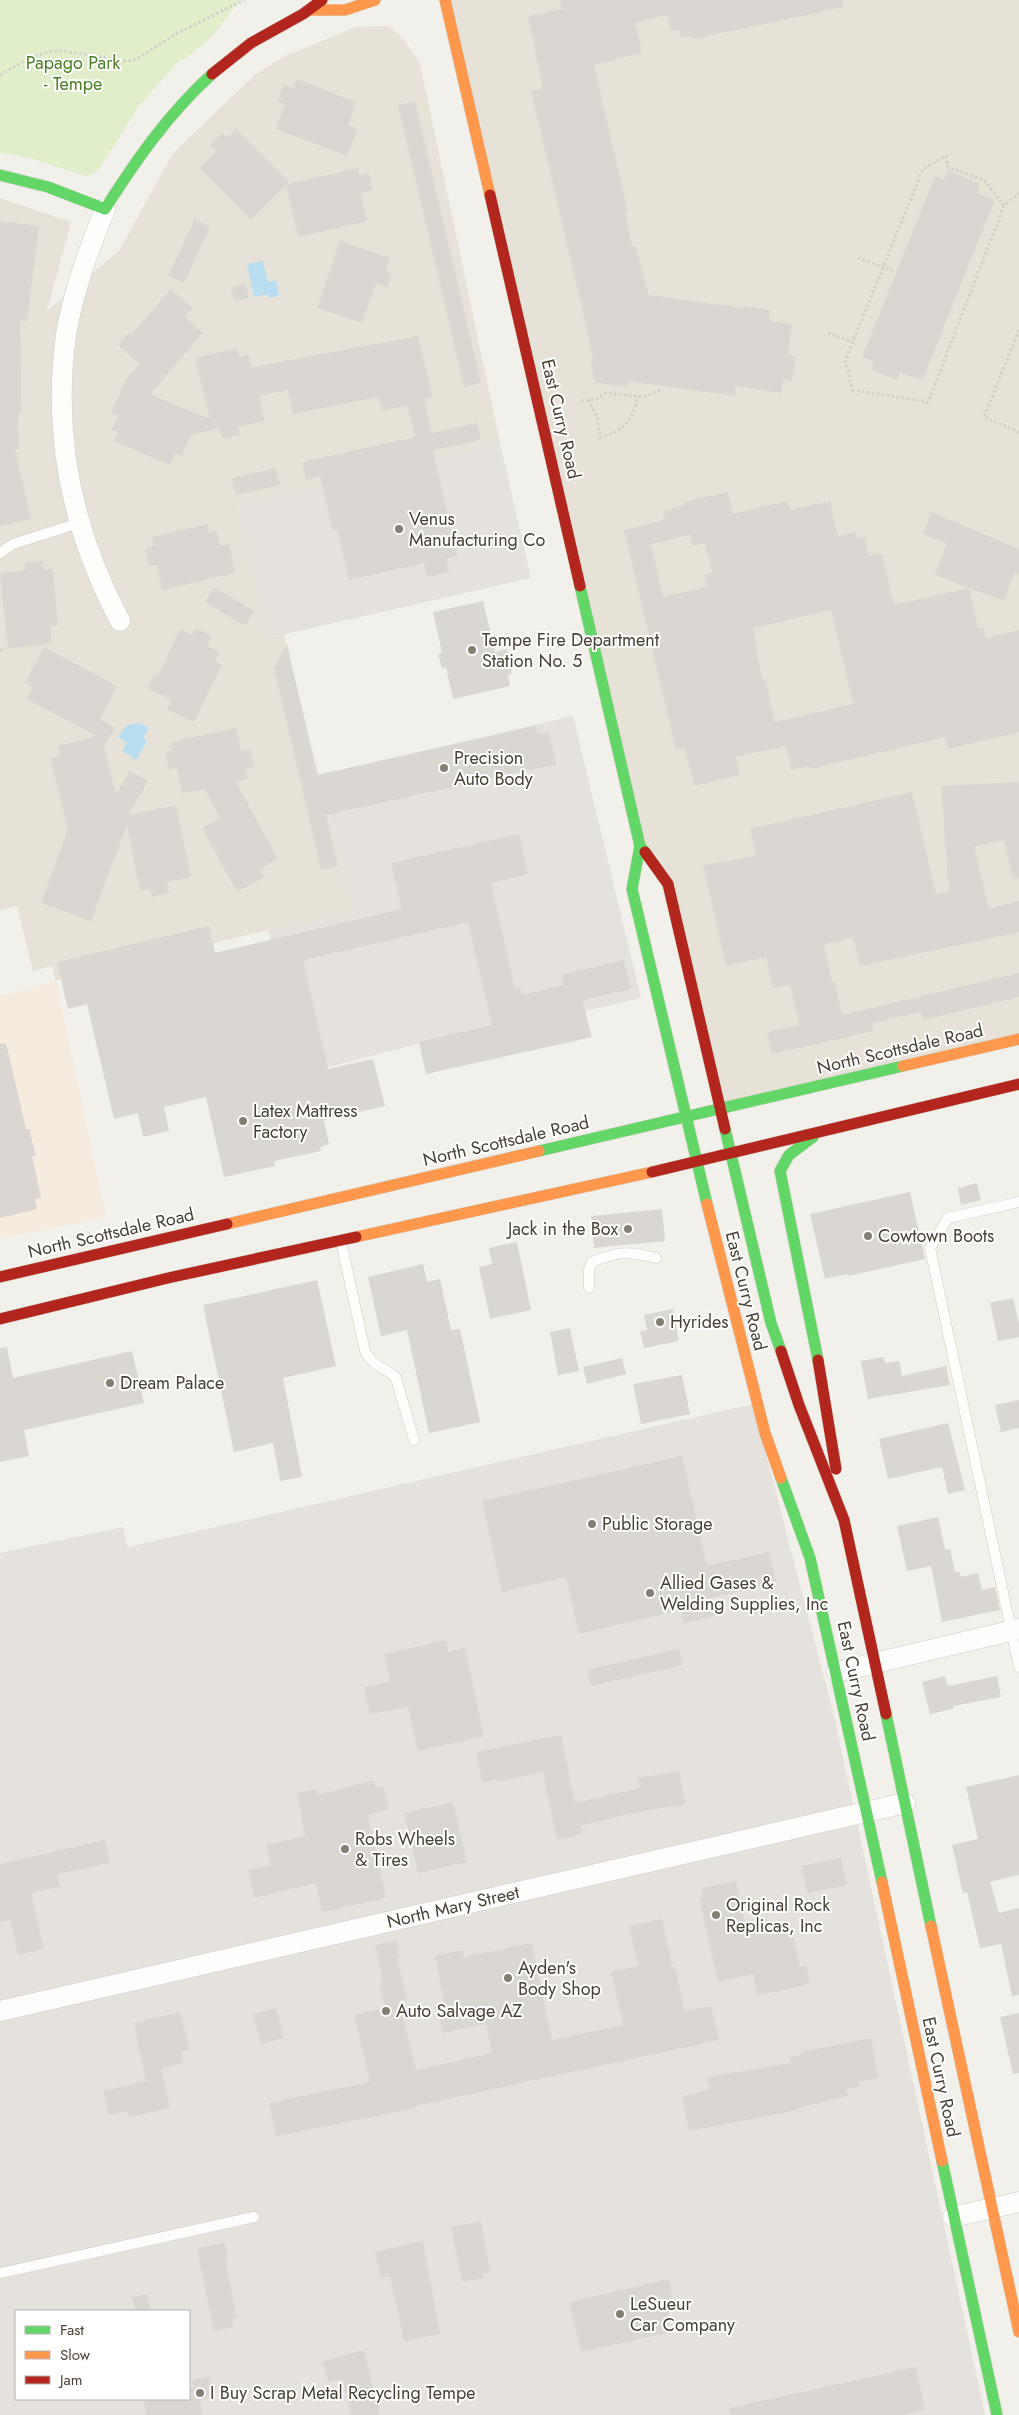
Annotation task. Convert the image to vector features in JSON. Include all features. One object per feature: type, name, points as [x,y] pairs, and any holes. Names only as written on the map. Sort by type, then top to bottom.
[{"type":"main road","points":[[0,175],[48,187],[105,209],[151,139],[209,78],[255,40],[311,10],[322,0]]},
{"type":"main road","points":[[311,10],[345,10],[375,0]]},
{"type":"main road","name":"East Curry Road","points":[[445,0],[640,846],[668,884],[771,1323],[799,1405],[844,1520],[1019,2332]]},
{"type":"main road","name":"East Curry Road","points":[[640,846],[632,889],[696,1162],[765,1433],[810,1558],[837,1672],[997,2415]]},
{"type":"main road","name":"North Scottsdale Road","points":[[0,1278],[42,1266],[1019,1039]]},
{"type":"main road","points":[[0,1319],[168,1278],[696,1162],[1019,1084]]},
{"type":"main road","points":[[819,1133],[788,1154],[782,1163],[780,1171],[824,1392],[844,1520]]},
{"type":"main road","points":[[0,1289],[42,1266]]},
{"type":"street","points":[[105,209],[76,290],[66,334],[62,380],[65,458],[79,523],[100,584],[120,621]]},
{"type":"street","points":[[837,1672],[1015,1630]]},
{"type":"street","name":"North Mary Street","points":[[0,2011],[906,1803]]},
{"type":"street","points":[[953,2217],[1019,2202]]},
{"type":"lane","points":[[0,553],[13,544],[79,523]]},
{"type":"lane","points":[[1019,1202],[948,1218],[930,1248],[1015,1630],[1019,1666]]},
{"type":"lane","points":[[341,1241],[365,1352],[372,1363],[389,1371],[396,1378],[414,1440]]},
{"type":"lane","points":[[589,1288],[589,1270],[592,1262],[612,1254],[631,1252],[656,1258]]},
{"type":"lane","points":[[0,2273],[254,2217]]},
{"type":"path","points":[[0,75],[28,59],[50,51],[64,51],[125,61],[135,60],[193,25],[244,0]]},
{"type":"path","points":[[1004,206],[984,180],[948,167],[946,156],[939,158],[934,164],[923,169],[845,361],[853,390],[928,402],[1004,206],[1019,192]]},
{"type":"path","points":[[858,258],[894,271]]},
{"type":"path","points":[[1019,330],[984,417],[1019,432]]},
{"type":"path","points":[[828,333],[853,342]]},
{"type":"path","points":[[581,402],[597,399],[606,392],[643,397],[660,390]]},
{"type":"path","points":[[588,400],[597,417],[600,438],[616,433],[630,419],[638,396]]},
{"type":"path","points":[[0,650],[6,648]]},
{"type":"shaded area","points":[[445,0],[1019,0],[1019,1039],[720,1109],[668,884],[640,846]]},
{"type":"shaded area","points":[[388,26],[403,38],[420,64],[500,443],[237,505],[269,638],[284,635],[353,913],[268,930],[56,981],[52,966],[33,971],[17,906],[0,910],[0,198],[71,222],[47,311],[119,251],[173,153],[256,74],[285,56],[356,27]]},
{"type":"shaded area","points":[[500,443],[531,578],[268,638],[237,505]]},
{"type":"shaded area","points":[[573,716],[641,998],[525,1025],[522,1017],[302,1074],[268,930],[353,913],[319,775]]},
{"type":"shaded area","points":[[56,981],[106,1217],[0,1239],[0,996]]},
{"type":"shaded area","points":[[753,1404],[834,1716],[985,2415],[0,2415],[0,1553],[123,1527],[128,1547]]},
{"type":"green space","name":"Papago Park - Tempe","points":[[0,0],[244,0],[238,3],[212,36],[184,60],[180,59],[139,106],[100,167],[93,174],[86,176],[27,157],[0,153]]},
{"type":"water","points":[[263,261],[268,282],[276,280],[279,296],[269,298],[268,294],[254,297],[247,264]]},
{"type":"water","points":[[140,723],[149,728],[143,738],[147,741],[136,760],[122,751],[127,743],[118,737],[127,725]]},
{"type":"building","points":[[560,0],[843,0],[844,7],[693,39],[693,36],[681,38],[679,30],[671,31],[667,15],[635,23],[642,53],[594,65],[628,212],[625,212],[632,246],[635,246],[649,295],[770,310],[769,321],[792,324],[788,355],[796,356],[792,381],[783,380],[781,393],[736,386],[735,396],[627,381],[628,388],[595,382],[590,360],[593,359],[584,317],[531,91],[543,89],[528,16],[562,9]]},
{"type":"building","points":[[297,79],[356,102],[348,125],[358,129],[347,156],[276,129],[285,104],[277,101],[284,84],[293,88]]},
{"type":"building","points":[[415,101],[481,383],[464,387],[398,105]]},
{"type":"building","points":[[236,129],[289,182],[287,184],[358,168],[359,175],[369,173],[373,190],[361,193],[367,221],[298,237],[286,185],[251,220],[200,168],[216,151],[210,145],[222,133],[228,138]]},
{"type":"building","points":[[948,171],[980,184],[977,193],[995,200],[922,381],[900,372],[897,380],[871,369],[874,361],[862,357],[935,176],[944,180]]},
{"type":"building","points":[[195,219],[210,227],[184,283],[168,276]]},
{"type":"building","points":[[0,221],[39,226],[27,321],[20,320],[21,414],[18,414],[19,449],[15,449],[31,519],[0,526]]},
{"type":"building","points":[[340,241],[390,258],[386,271],[392,273],[387,287],[376,283],[362,323],[317,308]]},
{"type":"building","points":[[246,284],[249,298],[234,301],[231,287]]},
{"type":"building","points":[[171,289],[193,308],[185,317],[203,333],[150,394],[210,419],[195,358],[237,348],[239,357],[249,355],[252,367],[418,336],[433,397],[424,399],[432,433],[477,423],[481,440],[433,450],[457,556],[446,558],[449,572],[427,577],[424,563],[349,580],[337,529],[333,531],[320,476],[306,480],[302,462],[415,437],[407,405],[382,411],[378,397],[293,414],[288,390],[259,396],[265,421],[237,427],[240,435],[222,439],[219,428],[191,435],[182,456],[175,453],[170,465],[114,441],[118,432],[112,430],[118,416],[111,413],[126,379],[140,364],[118,345],[128,333],[131,335]]},
{"type":"building","points":[[276,468],[280,485],[236,495],[232,478]]},
{"type":"building","points":[[728,492],[733,514],[787,501],[790,510],[830,501],[838,536],[855,532],[857,539],[865,537],[869,556],[882,553],[894,605],[969,588],[978,628],[984,627],[986,638],[1019,630],[1019,732],[948,749],[945,737],[810,769],[809,766],[791,770],[786,746],[736,757],[740,775],[694,786],[685,748],[676,750],[624,530],[665,520],[663,511],[685,505],[684,502]],"holes":[[[690,535],[692,546],[705,543],[712,573],[704,575],[707,587],[663,597],[651,544]],[[831,610],[853,704],[775,722],[766,680],[763,681],[753,628]]]},
{"type":"building","points":[[931,512],[1019,549],[1019,574],[1015,572],[1004,601],[935,575],[947,544],[923,534]]},
{"type":"building","points":[[208,524],[209,533],[217,531],[220,546],[229,544],[235,573],[162,590],[157,565],[149,566],[145,548],[154,546],[152,537]]},
{"type":"building","points":[[43,561],[43,570],[53,569],[58,626],[50,626],[52,644],[8,648],[0,573],[26,570],[25,563]]},
{"type":"building","points":[[214,587],[254,611],[245,626],[205,602]]},
{"type":"building","name":"Tempe Fire Department Station No. 5","points":[[483,601],[495,652],[507,649],[512,674],[508,675],[510,686],[453,699],[446,667],[442,668],[438,654],[442,653],[433,612]]},
{"type":"building","points":[[195,628],[212,636],[207,646],[220,652],[215,661],[222,665],[194,722],[167,709],[171,700],[147,688],[154,674],[158,676],[180,629],[192,635]]},
{"type":"building","name":"Precision Auto Body","points":[[287,644],[317,775],[536,726],[537,734],[549,732],[556,764],[326,815],[338,866],[321,870],[274,668]]},
{"type":"building","points":[[44,647],[117,686],[100,719],[115,728],[104,746],[116,794],[130,771],[148,781],[128,815],[176,805],[191,877],[167,882],[169,893],[152,897],[150,889],[140,891],[127,825],[91,921],[41,903],[68,830],[50,758],[61,756],[58,746],[97,736],[26,699],[33,687],[25,683]]},
{"type":"building","points":[[236,728],[241,751],[250,749],[254,767],[246,768],[248,779],[236,782],[278,859],[260,869],[264,877],[237,892],[202,828],[220,818],[205,789],[182,793],[177,768],[169,770],[165,752],[172,750],[171,742]]},
{"type":"building","points":[[1019,782],[1019,878],[1013,879],[1004,840],[974,846],[989,909],[1019,901],[1019,932],[860,966],[853,938],[824,944],[832,982],[835,982],[842,1015],[1019,973],[1019,997],[923,1020],[921,1012],[872,1023],[874,1031],[772,1054],[767,1032],[799,1025],[790,985],[773,988],[766,957],[726,966],[703,865],[756,856],[750,829],[912,792],[936,894],[949,892],[941,786]]},
{"type":"building","points":[[519,834],[528,874],[491,883],[515,989],[520,987],[522,995],[564,985],[561,975],[624,960],[631,989],[582,1000],[592,1037],[426,1074],[419,1042],[492,1025],[468,922],[303,960],[328,1069],[373,1059],[385,1106],[324,1120],[329,1144],[320,1147],[321,1151],[274,1161],[275,1166],[224,1177],[206,1097],[164,1107],[169,1131],[143,1137],[138,1113],[114,1119],[87,1004],[68,1009],[57,962],[209,926],[215,953],[402,909],[391,863]]},
{"type":"building","points":[[6,1043],[26,1129],[29,1129],[36,1156],[32,1156],[41,1198],[35,1199],[37,1209],[0,1218],[0,1044]]},
{"type":"building","points":[[977,1183],[981,1200],[961,1205],[958,1188]]},
{"type":"building","name":"Cowtown Boots","points":[[910,1192],[925,1259],[848,1276],[847,1274],[825,1279],[810,1214]]},
{"type":"building","name":"Jack in the Box","points":[[662,1209],[665,1241],[594,1248],[591,1216]]},
{"type":"building","points":[[517,1242],[531,1310],[490,1319],[479,1267],[492,1264],[489,1248]]},
{"type":"building","points":[[423,1264],[427,1282],[440,1279],[451,1330],[460,1329],[480,1422],[429,1433],[407,1330],[381,1336],[368,1277]]},
{"type":"building","points":[[317,1280],[336,1366],[283,1378],[302,1477],[280,1481],[273,1443],[234,1452],[203,1305]]},
{"type":"building","points":[[1013,1298],[1019,1324],[1019,1337],[998,1341],[990,1303]]},
{"type":"building","name":"Hyrides","points":[[673,1309],[679,1341],[644,1348],[640,1331],[647,1330],[644,1315]]},
{"type":"building","points":[[570,1328],[579,1371],[558,1375],[550,1332]]},
{"type":"building","points":[[7,1347],[13,1378],[132,1351],[144,1403],[24,1430],[29,1456],[0,1462],[0,1348]]},
{"type":"building","points":[[884,1357],[885,1363],[899,1361],[902,1376],[946,1366],[950,1385],[868,1399],[861,1361]]},
{"type":"building","points":[[622,1358],[626,1374],[587,1384],[583,1367]]},
{"type":"building","points":[[682,1375],[690,1414],[641,1424],[633,1384]]},
{"type":"building","points":[[1019,1400],[1019,1428],[1001,1432],[995,1405]]},
{"type":"building","points":[[948,1423],[965,1490],[948,1494],[942,1467],[888,1479],[879,1439]]},
{"type":"building","name":"Public Storage","points":[[682,1456],[707,1566],[769,1552],[776,1583],[711,1598],[715,1616],[684,1623],[681,1610],[579,1634],[566,1577],[502,1592],[482,1501]]},
{"type":"building","points":[[938,1517],[945,1550],[950,1549],[955,1572],[959,1571],[961,1577],[978,1573],[982,1590],[995,1587],[1000,1610],[942,1622],[931,1566],[907,1571],[897,1526]]},
{"type":"building","points":[[446,1640],[448,1652],[465,1648],[484,1736],[418,1751],[408,1707],[370,1714],[364,1687],[390,1682],[384,1654]]},
{"type":"building","points":[[679,1649],[683,1665],[591,1686],[587,1670]]},
{"type":"building","points":[[945,1676],[948,1686],[997,1676],[1001,1697],[953,1706],[953,1709],[930,1714],[922,1682]]},
{"type":"building","points":[[561,1735],[575,1803],[640,1788],[638,1778],[679,1771],[685,1804],[632,1813],[580,1826],[582,1834],[557,1840],[543,1772],[497,1782],[497,1779],[482,1782],[476,1752]]},
{"type":"building","points":[[1019,1775],[1019,1875],[990,1882],[999,1913],[1019,1908],[1019,1995],[1012,1996],[1001,1944],[980,1948],[967,1892],[963,1893],[952,1845],[978,1839],[966,1787]]},
{"type":"building","points":[[374,1780],[375,1788],[383,1786],[389,1809],[368,1815],[386,1898],[322,1912],[316,1883],[254,1898],[248,1870],[271,1865],[266,1845],[305,1836],[297,1793],[317,1789],[318,1795]]},
{"type":"building","points":[[453,1802],[467,1862],[418,1873],[404,1813]]},
{"type":"building","points":[[105,1840],[110,1863],[57,1874],[60,1887],[31,1893],[44,1949],[18,1955],[10,1920],[0,1922],[0,1864]]},
{"type":"building","points":[[841,1858],[847,1885],[807,1893],[802,1866]]},
{"type":"building","points":[[736,1881],[746,1926],[763,1922],[765,1930],[791,1925],[800,1967],[806,1965],[810,1984],[757,1996],[753,1974],[718,1982],[699,1898],[703,1897],[701,1888]]},
{"type":"building","points":[[662,1919],[672,1967],[675,1967],[685,2011],[711,2006],[719,2040],[415,2106],[416,2108],[276,2136],[269,2103],[370,2082],[354,2015],[385,2008],[379,1983],[382,1983],[382,1975],[375,1945],[397,1940],[400,1957],[397,1958],[407,1999],[399,2001],[416,2070],[492,2053],[486,2024],[442,2033],[438,2008],[445,2007],[435,1956],[463,1950],[464,1957],[532,1943],[552,2040],[623,2025],[611,1972],[638,1966],[629,1926]]},
{"type":"building","points":[[276,2008],[284,2038],[261,2044],[253,2014]]},
{"type":"building","points":[[180,2012],[190,2050],[181,2052],[184,2063],[161,2068],[170,2108],[129,2117],[127,2111],[109,2115],[103,2091],[146,2081],[134,2023]]},
{"type":"building","points":[[1019,2013],[1019,2073],[1013,2074],[1000,2017]]},
{"type":"building","points":[[871,2038],[878,2078],[858,2082],[859,2087],[846,2089],[848,2096],[798,2108],[798,2110],[689,2131],[682,2096],[709,2090],[707,2077],[791,2063],[790,2057],[802,2055],[801,2052]]},
{"type":"building","points":[[481,2221],[490,2272],[482,2274],[483,2278],[462,2282],[451,2227]]},
{"type":"building","points":[[423,2241],[440,2334],[404,2341],[390,2276],[381,2278],[375,2252]]},
{"type":"building","points":[[225,2243],[228,2259],[225,2259],[237,2318],[232,2319],[233,2327],[214,2331],[197,2248]]},
{"type":"building","name":"LeSueur Car Company","points":[[669,2279],[671,2288],[667,2333],[581,2352],[569,2302]]},
{"type":"building","points":[[147,2294],[151,2310],[135,2310],[132,2297]]},
{"type":"building","points":[[364,2350],[380,2415],[351,2415],[342,2379],[328,2382],[323,2361]]},
{"type":"building","points":[[916,2367],[925,2410],[901,2415],[730,2415],[729,2408]]},
{"type":"building","name":"I Buy Scrap Metal Recycling Tempe","points":[[209,2377],[213,2398],[200,2400],[203,2415],[147,2415],[143,2400],[190,2400],[190,2388],[193,2387],[192,2380]]},
{"type":"traffic: fast","points":[[0,175],[48,187],[105,209],[167,121],[212,74]]},
{"type":"traffic: fast","points":[[580,586],[640,846],[645,852]]},
{"type":"traffic: fast","points":[[640,846],[632,889],[707,1204]]},
{"type":"traffic: fast","points":[[539,1151],[903,1066]]},
{"type":"traffic: fast","points":[[725,1129],[771,1323],[781,1351]]},
{"type":"traffic: fast","points":[[813,1137],[789,1155],[780,1171],[818,1360]]},
{"type":"traffic: fast","points":[[781,1478],[810,1558],[882,1882]]},
{"type":"traffic: fast","points":[[886,1714],[931,1926]]},
{"type":"traffic: fast","points":[[942,2161],[997,2415]]},
{"type":"traffic: slow","points":[[311,10],[345,10],[375,0]]},
{"type":"traffic: slow","points":[[445,0],[490,195]]},
{"type":"traffic: slow","points":[[903,1066],[1019,1039]]},
{"type":"traffic: slow","points":[[227,1224],[539,1151]]},
{"type":"traffic: slow","points":[[356,1237],[652,1172]]},
{"type":"traffic: slow","points":[[707,1204],[765,1433],[781,1478]]},
{"type":"traffic: slow","points":[[882,1882],[942,2161]]},
{"type":"traffic: slow","points":[[931,1926],[1019,2332]]},
{"type":"traffic: jam","points":[[212,74],[251,43],[303,14],[322,0]]},
{"type":"traffic: jam","points":[[490,195],[580,586]]},
{"type":"traffic: jam","points":[[645,852],[668,884],[725,1129]]},
{"type":"traffic: jam","points":[[652,1172],[1019,1084]]},
{"type":"traffic: jam","points":[[0,1277],[227,1224]]},
{"type":"traffic: jam","points":[[0,1319],[168,1278],[356,1237]]},
{"type":"traffic: jam","points":[[781,1351],[799,1405],[844,1520],[886,1714]]},
{"type":"traffic: jam","points":[[818,1360],[836,1469]]},
{"type":"place","name":"Venus Manufacturing Co","points":[[399,529]]},
{"type":"place","name":"Tempe Fire Department Station No. 5","points":[[472,650]]},
{"type":"place","name":"Precision Auto Body","points":[[444,768]]},
{"type":"place","name":"Latex Mattress Factory","points":[[243,1121]]},
{"type":"place","name":"Jack in the Box","points":[[628,1229]]},
{"type":"place","name":"Cowtown Boots","points":[[868,1236]]},
{"type":"place","name":"Hyrides","points":[[660,1322]]},
{"type":"place","name":"Dream Palace","points":[[110,1383]]},
{"type":"place","name":"Public Storage","points":[[592,1524]]},
{"type":"place","name":"Allied Gases & Welding Supplies, Inc","points":[[650,1593]]},
{"type":"place","name":"Robs Wheels & Tires","points":[[345,1849]]},
{"type":"place","name":"Original Rock Replicas, Inc","points":[[716,1915]]},
{"type":"place","name":"Ayden's Body Shop","points":[[508,1978]]},
{"type":"place","name":"Auto Salvage AZ","points":[[386,2011]]},
{"type":"place","name":"LeSueur Car Company","points":[[620,2314]]},
{"type":"place","name":"I Buy Scrap Metal Recycling Tempe","points":[[200,2393]]}]
